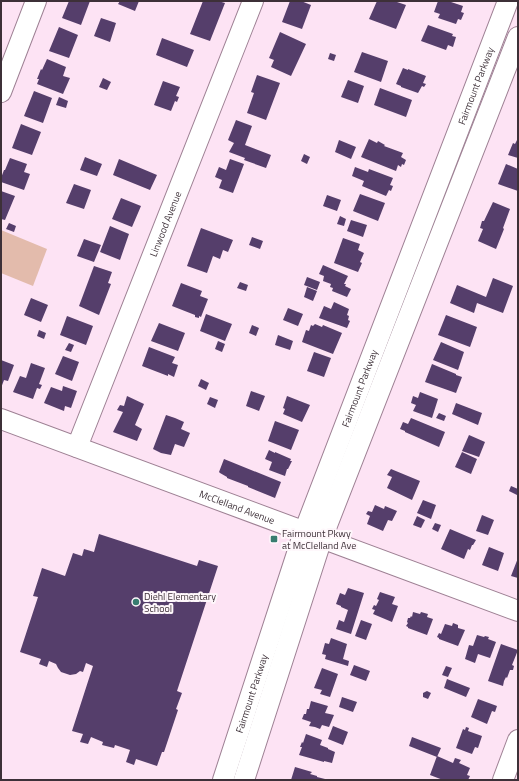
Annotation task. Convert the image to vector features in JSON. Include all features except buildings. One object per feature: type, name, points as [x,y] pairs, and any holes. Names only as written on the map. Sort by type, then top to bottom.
[{"type":"street","points":[[1,92],[36,1]]},
{"type":"street","name":"Linwood Avenue","points":[[77,448],[253,1]]},
{"type":"street","name":"Fairmount Parkway","points":[[223,780],[508,1]]},
{"type":"street","name":"Fairmount Parkway","points":[[244,780],[313,535],[518,37]]},
{"type":"street","name":"McClelland Avenue","points":[[1,419],[518,611]]},
{"type":"street","points":[[503,780],[518,740]]},
{"type":"shaded area","points":[[1,230],[47,249],[33,286],[1,273]]},
{"type":"place","name":"Fairmount Pkwy at McClelland Ave","points":[[274,539]]},
{"type":"place","name":"Diehl Elementary School","points":[[136,602]]}]
